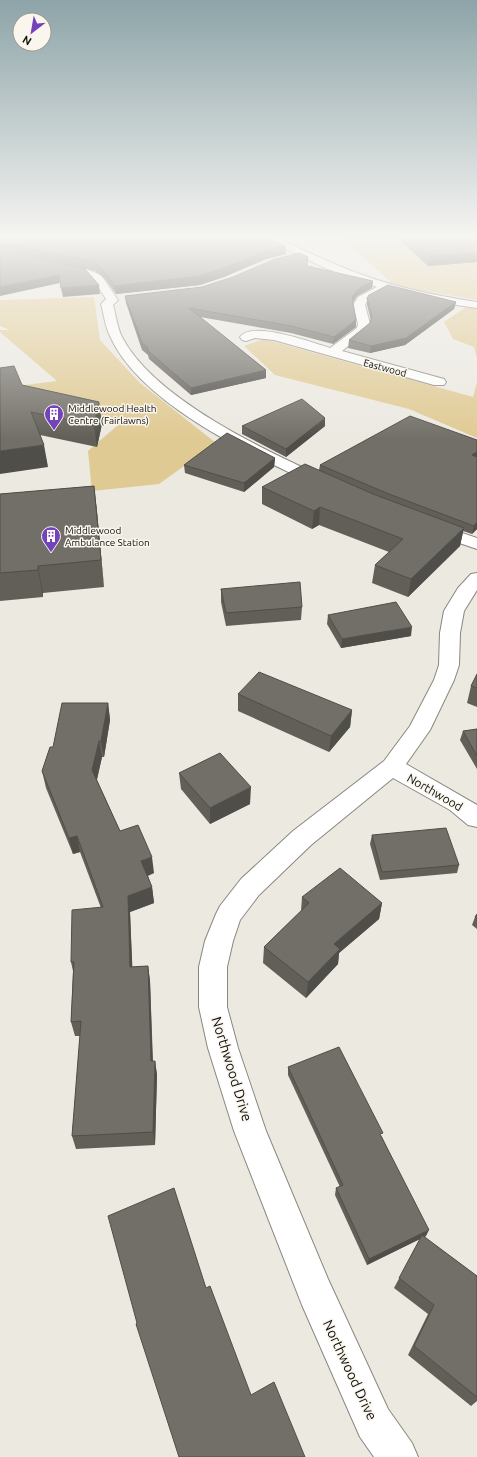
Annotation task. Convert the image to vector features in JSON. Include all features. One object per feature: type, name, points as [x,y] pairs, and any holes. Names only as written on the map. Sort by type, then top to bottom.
[{"type":"street","points":[[110,303],[107,304],[116,336],[123,349],[144,375],[191,412],[273,459],[334,487]]},
{"type":"street","points":[[332,353],[362,330],[364,324],[359,305],[360,303]]},
{"type":"street","points":[[467,303],[477,305]]},
{"type":"street","name":"Eastwood","points":[[246,337],[254,334],[270,335],[439,382]]},
{"type":"street","points":[[422,524],[477,544]]},
{"type":"street","name":"Northwood Drive","points":[[398,1457],[374,1423],[309,1278],[250,1131],[223,1048],[213,1007],[213,967],[219,942],[229,914],[250,887],[302,838],[392,767],[419,730],[444,680],[449,665],[450,634],[454,611],[465,592],[477,578]]},
{"type":"street","name":"Northwood","points":[[392,767],[458,804],[477,818]]},
{"type":"shaded area","points":[[0,303],[95,303],[100,340],[140,383],[216,443],[159,484],[92,491],[88,451],[118,425],[35,407],[25,385],[57,381],[0,332],[0,330],[10,330],[0,326]]},
{"type":"shaded area","points":[[466,307],[477,309],[477,358],[474,347],[453,339],[444,322]]},
{"type":"shaded area","points":[[264,339],[473,397],[477,382],[477,438],[409,409],[275,375],[244,346]]},
{"type":"building","points":[[128,303],[353,303],[356,320],[334,337],[291,326],[189,308],[266,370],[191,388],[148,351],[148,348],[142,343]]},
{"type":"building","points":[[368,303],[455,303],[406,338],[371,346],[349,340],[370,323],[372,316]]},
{"type":"building","points":[[14,366],[22,385],[99,402],[94,425],[31,412],[44,445],[0,451],[0,368]]},
{"type":"building","points":[[302,399],[325,418],[286,449],[242,426]]},
{"type":"building","points":[[410,416],[477,440],[477,452],[472,455],[477,457],[477,522],[474,526],[389,494],[320,465]]},
{"type":"building","points":[[227,433],[275,458],[244,483],[184,465]]},
{"type":"building","points":[[305,464],[373,494],[464,528],[411,579],[375,565],[403,539],[320,507],[314,511],[262,487]]},
{"type":"building","name":"Middlewood Ambulance Station","points":[[94,486],[101,560],[38,566],[38,570],[0,573],[0,494]]},
{"type":"building","points":[[300,582],[302,607],[226,613],[221,589]]},
{"type":"building","points":[[396,602],[412,627],[342,639],[328,615]]},
{"type":"building","points":[[259,672],[352,710],[331,736],[238,694]]},
{"type":"building","points":[[477,674],[477,688],[471,686]]},
{"type":"building","points":[[62,703],[108,703],[101,741],[99,741],[92,770],[120,831],[138,825],[152,857],[141,861],[152,887],[128,896],[130,967],[148,966],[151,1061],[155,1061],[153,1132],[72,1136],[81,1021],[71,1022],[74,962],[71,962],[72,910],[103,907],[77,836],[69,838],[42,771],[50,747],[53,747]]},
{"type":"building","points":[[477,729],[477,756],[463,731]]},
{"type":"building","points":[[220,753],[251,787],[210,808],[179,773]]},
{"type":"building","points":[[446,828],[459,865],[382,872],[372,835]]},
{"type":"building","points":[[340,868],[382,903],[334,944],[340,949],[308,982],[264,947],[309,903],[302,897]]},
{"type":"building","points":[[339,1047],[383,1133],[380,1134],[429,1230],[369,1259],[336,1188],[343,1185],[288,1067]]},
{"type":"building","points":[[174,1188],[206,1288],[210,1286],[251,1395],[274,1382],[305,1457],[179,1457],[136,1324],[137,1323],[108,1216]]},
{"type":"building","points":[[422,1235],[477,1276],[477,1397],[414,1346],[434,1305],[399,1278]]},
{"type":"place","name":"Middlewood Health Centre (Fairlawns)","points":[[54,431]]},
{"type":"place","name":"Middlewood Ambulance Station","points":[[51,553]]}]
